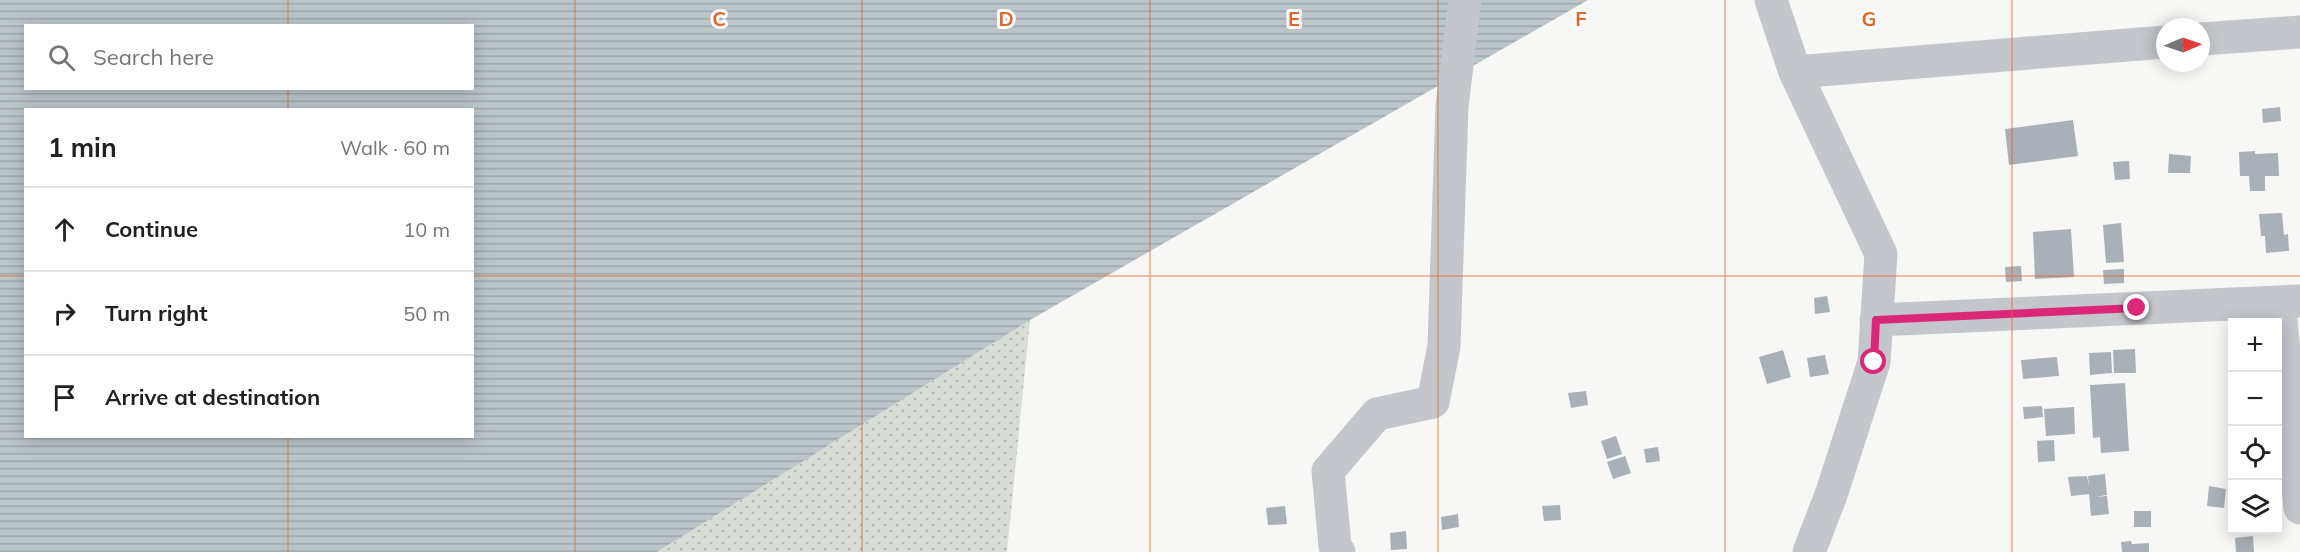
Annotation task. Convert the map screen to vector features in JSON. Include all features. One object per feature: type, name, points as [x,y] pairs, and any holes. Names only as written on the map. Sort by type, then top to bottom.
[{"type":"street","points":[[1339,552],[1335,546],[1328,471],[1377,414],[1433,402],[1444,346],[1452,106],[1465,0]]},
{"type":"street","points":[[1771,0],[1795,72],[1881,254],[1874,362],[1831,495],[1809,552]]},
{"type":"street","points":[[2210,38],[2300,32]]},
{"type":"street","points":[[1795,72],[2156,43]]},
{"type":"street","points":[[1876,320],[2289,301],[2300,508]]},
{"type":"shaded area","points":[[0,0],[1588,0],[1030,320],[657,552],[0,552]]},
{"type":"shaded area","points":[[1030,320],[1007,552],[657,552]]},
{"type":"building","points":[[2280,107],[2281,121],[2263,123],[2262,109]]},
{"type":"building","points":[[2073,120],[2078,156],[2009,165],[2005,129]]},
{"type":"building","points":[[2255,151],[2255,154],[2278,153],[2279,176],[2265,176],[2265,191],[2250,191],[2249,176],[2240,176],[2239,152]]},
{"type":"building","points":[[2169,154],[2191,156],[2190,173],[2168,173]]},
{"type":"building","points":[[2129,161],[2130,179],[2115,180],[2113,162]]},
{"type":"building","points":[[2282,213],[2284,235],[2288,234],[2289,251],[2266,253],[2265,236],[2261,236],[2259,214]]},
{"type":"building","points":[[2121,223],[2124,262],[2106,263],[2103,225]]},
{"type":"building","points":[[2071,229],[2074,277],[2035,279],[2033,232]]},
{"type":"building","points":[[2021,266],[2022,281],[2006,282],[2005,267]]},
{"type":"building","points":[[2124,269],[2124,283],[2104,284],[2103,270]]},
{"type":"building","points":[[1827,296],[1830,312],[1815,314],[1814,298]]},
{"type":"building","points":[[2135,349],[2136,373],[2114,373],[2113,350]]},
{"type":"building","points":[[1783,350],[1791,377],[1767,384],[1759,357]]},
{"type":"building","points":[[2111,352],[2112,373],[2090,375],[2089,353]]},
{"type":"building","points":[[1825,355],[1829,374],[1810,377],[1807,358]]},
{"type":"building","points":[[2057,357],[2059,376],[2023,379],[2021,360]]},
{"type":"building","points":[[2125,383],[2129,451],[2101,453],[2100,437],[2093,438],[2090,385]]},
{"type":"building","points":[[1586,391],[1588,405],[1571,408],[1568,393]]},
{"type":"building","points":[[2042,406],[2043,417],[2024,419],[2023,407]]},
{"type":"building","points":[[2074,407],[2075,434],[2046,436],[2044,409]]},
{"type":"building","points":[[1616,436],[1622,454],[1607,459],[1601,441]]},
{"type":"building","points":[[2054,440],[2055,461],[2038,462],[2037,441]]},
{"type":"building","points":[[1658,447],[1660,461],[1646,463],[1644,449]]},
{"type":"building","points":[[1625,456],[1631,473],[1613,479],[1607,462]]},
{"type":"building","points":[[2105,474],[2107,495],[2095,497],[2107,496],[2109,514],[2091,516],[2089,494],[2071,496],[2068,477],[2087,476],[2089,487],[2088,476]]},
{"type":"building","points":[[2209,486],[2226,489],[2224,508],[2207,506]]},
{"type":"building","points":[[1560,505],[1561,520],[1544,521],[1542,506]]},
{"type":"building","points":[[1285,506],[1287,524],[1268,525],[1266,508]]},
{"type":"building","points":[[2134,511],[2151,511],[2151,527],[2134,527]]},
{"type":"building","points":[[1458,514],[1459,527],[1442,530],[1441,517]]},
{"type":"building","points":[[1406,531],[1407,549],[1391,550],[1390,533]]},
{"type":"building","points":[[2253,536],[2254,552],[2236,552],[2235,538]]},
{"type":"building","points":[[2131,541],[2132,544],[2149,543],[2149,552],[2122,552],[2121,542]]},
{"type":"route","points":[[1874,362],[1876,320],[2137,308]]}]
